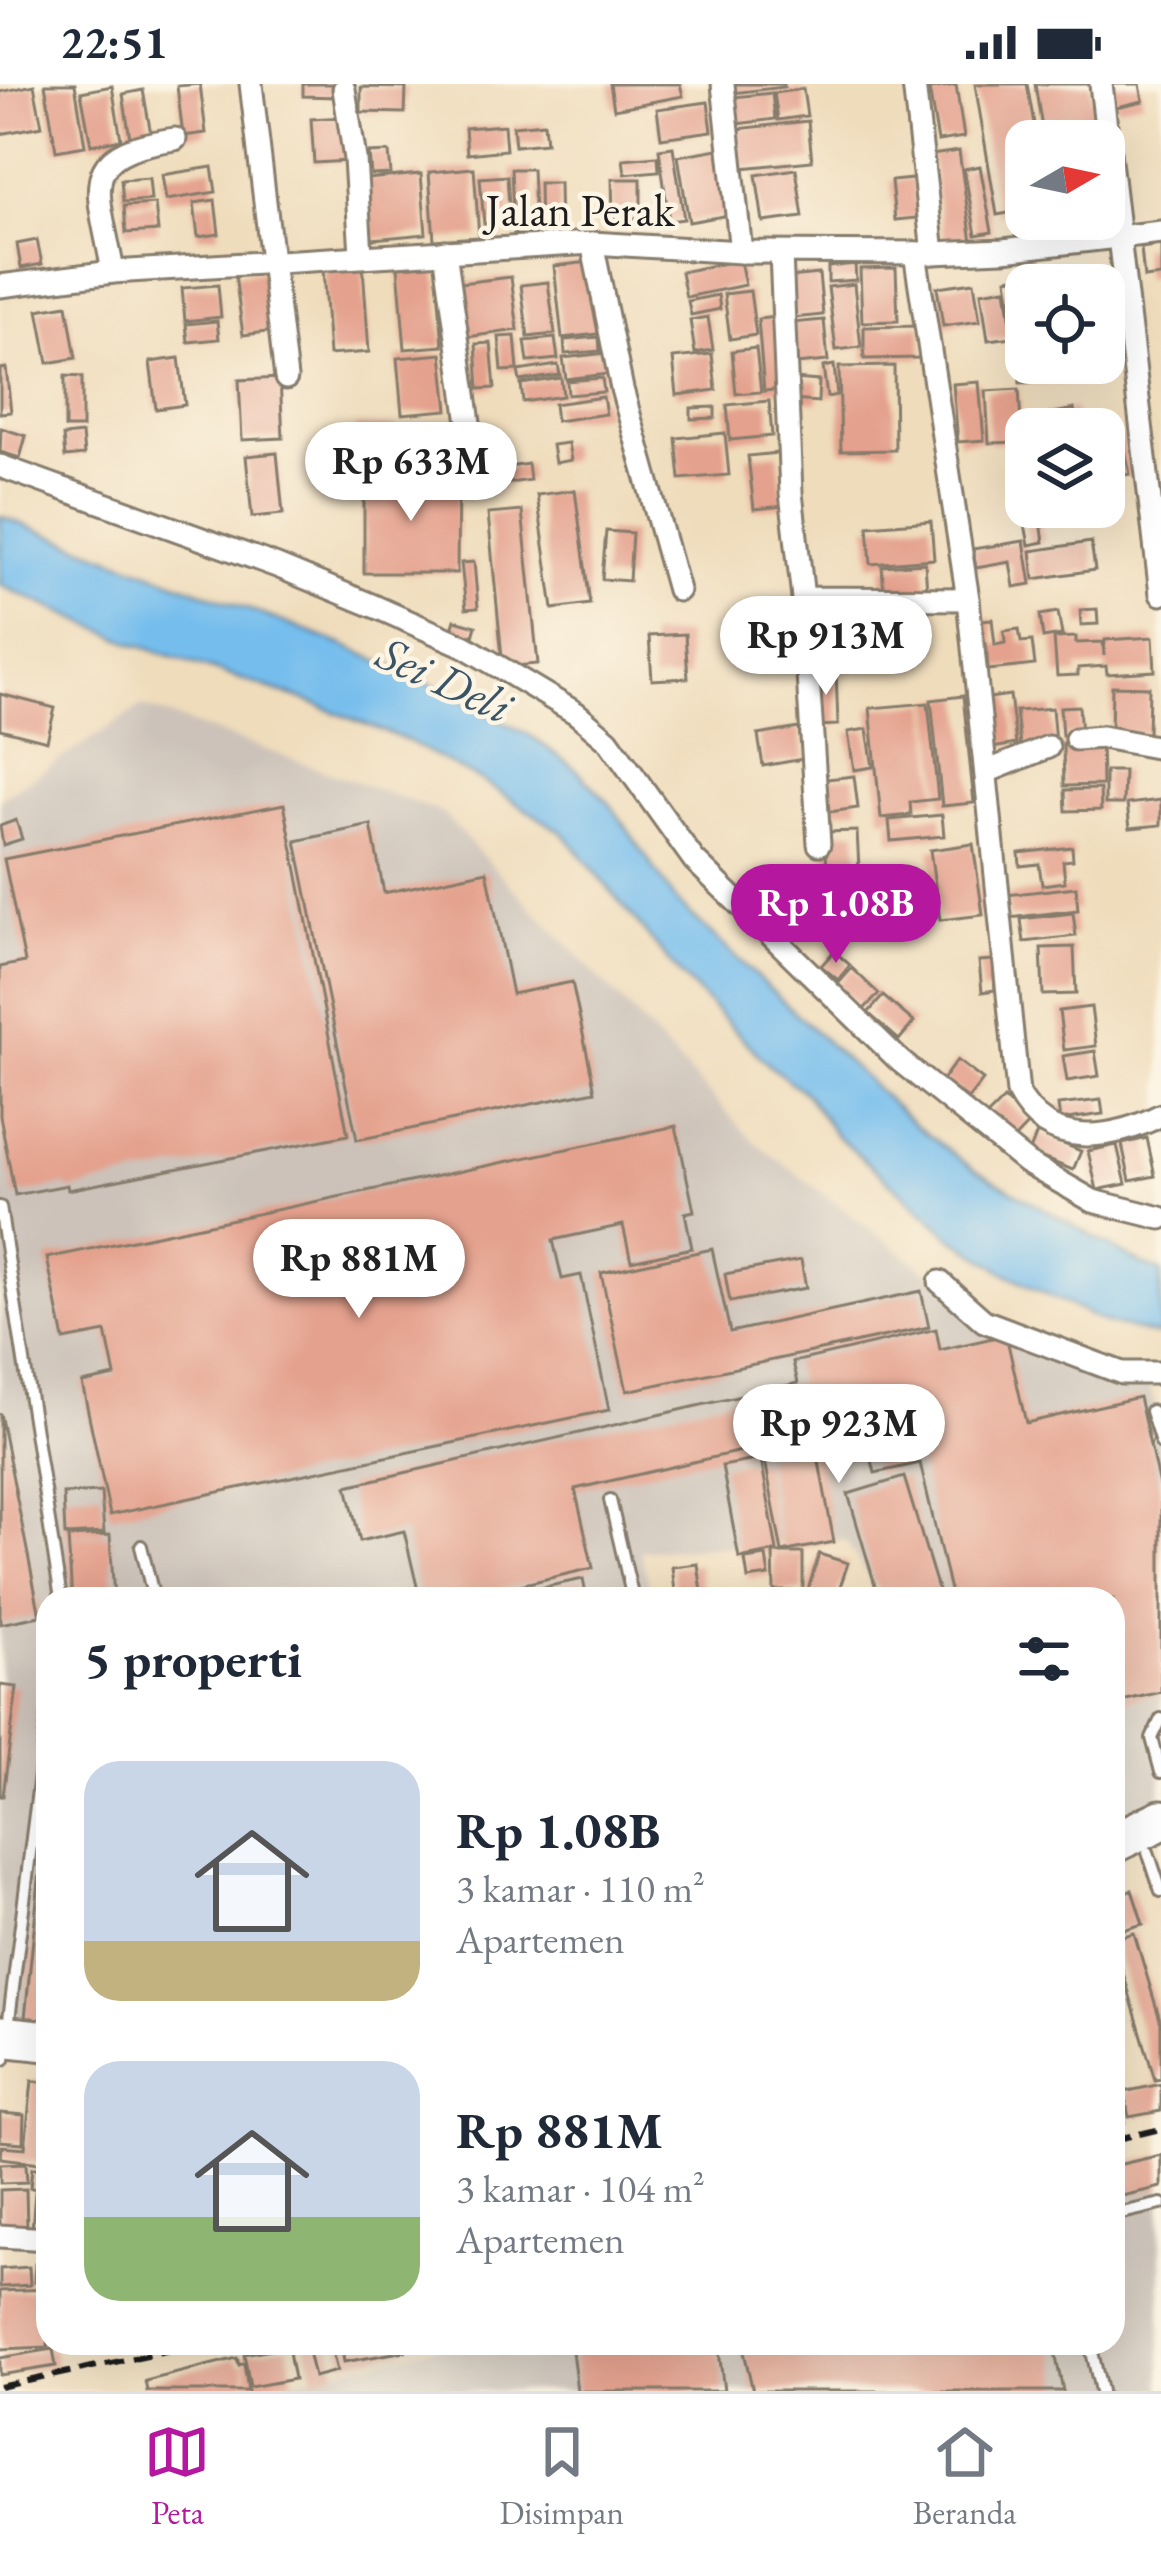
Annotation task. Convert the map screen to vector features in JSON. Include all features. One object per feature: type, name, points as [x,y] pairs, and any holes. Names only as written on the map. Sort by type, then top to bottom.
[{"type":"highway","points":[[2,2048],[36,2044]]},
{"type":"highway","points":[[2,2048],[36,2060]]},
{"type":"street","points":[[251,84],[286,378]]},
{"type":"street","points":[[723,84],[741,252]]},
{"type":"street","points":[[914,84],[924,253],[968,599],[1018,1093],[1032,1114],[1070,1136],[1090,1138],[1161,1115]]},
{"type":"street","points":[[1101,84],[1106,120]]},
{"type":"street","points":[[344,89],[355,159],[361,254]]},
{"type":"street","points":[[113,272],[100,195],[102,170],[112,154],[175,139]]},
{"type":"street","name":"Jalan Perak","points":[[1125,236],[1161,232]]},
{"type":"street","name":"Jalan Perak","points":[[0,286],[113,272],[592,243],[741,252],[924,253],[1088,240]]},
{"type":"street","points":[[1122,240],[1161,594]]},
{"type":"street","points":[[592,243],[622,389],[679,590]]},
{"type":"street","points":[[445,250],[478,487]]},
{"type":"street","points":[[781,253],[791,493],[803,598],[819,844]]},
{"type":"street","points":[[0,466],[256,558],[376,607],[464,646],[576,713],[620,754],[694,860],[900,1061],[1027,1163],[1093,1201],[1161,1218]]},
{"type":"street","points":[[803,598],[968,599]]},
{"type":"street","points":[[1076,739],[1102,737],[1161,748]]},
{"type":"street","points":[[986,772],[1048,747]]},
{"type":"street","points":[[940,1282],[984,1321],[1122,1373],[1161,1373]]},
{"type":"street","points":[[0,2236],[36,2238]]},
{"type":"lane","points":[[0,1207],[59,1587]]},
{"type":"lane","points":[[1151,1411],[1161,1443]]},
{"type":"lane","points":[[610,1500],[630,1587]]},
{"type":"lane","points":[[142,1546],[151,1587]]},
{"type":"lane","points":[[1161,1719],[1152,1738],[1161,1772]]},
{"type":"lane","points":[[2,2048],[36,1799]]},
{"type":"lane","points":[[1139,1846],[1161,1891]]},
{"type":"lane","points":[[1125,2212],[1161,2204]]},
{"type":"lane","points":[[1093,2355],[1101,2391]]},
{"type":"shaded area","points":[[142,706],[441,812],[756,1143],[1030,1349],[1149,1386],[1161,1428],[1161,1805],[1125,1820],[1125,1587],[874,1587],[845,1540],[640,1551],[650,1587],[36,1587],[36,2030],[0,2026],[0,799]]},
{"type":"shaded area","points":[[1161,2182],[1161,2391],[245,2391],[402,2355],[1125,2355],[1125,2190]]},
{"type":"water","points":[[0,516],[341,644],[452,694],[534,738],[578,771],[611,805],[677,902],[916,1126],[972,1168],[1161,1271],[1161,1336],[1105,1323],[1007,1274],[953,1238],[836,1135],[805,1093],[770,1066],[682,977],[563,833],[406,740],[304,700],[132,643],[0,585]]},
{"type":"building","points":[[45,84],[75,84],[85,146],[56,151]]},
{"type":"building","points":[[200,84],[206,133],[183,136],[177,86]]},
{"type":"building","points":[[303,84],[336,84],[336,97],[303,96]]},
{"type":"building","points":[[610,84],[680,84],[683,96],[614,109]]},
{"type":"building","points":[[731,84],[784,84],[784,87],[732,93]]},
{"type":"building","points":[[975,84],[1027,84],[1033,120],[1005,120],[1005,214],[997,215]]},
{"type":"building","points":[[1035,84],[1090,84],[1096,120],[1041,120]]},
{"type":"building","points":[[1111,84],[1140,84],[1143,101],[1116,107]]},
{"type":"building","points":[[34,85],[42,126],[0,134],[0,92]]},
{"type":"building","points":[[956,85],[964,137],[938,141],[929,89]]},
{"type":"building","points":[[112,86],[121,139],[91,145],[81,92]]},
{"type":"building","points":[[361,87],[406,88],[405,113],[361,112]]},
{"type":"building","points":[[803,89],[807,116],[778,120],[774,93]]},
{"type":"building","points":[[143,90],[151,134],[130,138],[123,94]]},
{"type":"building","points":[[772,93],[775,119],[738,124],[734,97]]},
{"type":"building","points":[[708,102],[712,131],[661,138],[657,109]]},
{"type":"building","points":[[345,117],[348,161],[314,163],[311,119]]},
{"type":"building","points":[[808,121],[812,161],[741,168],[737,129]]},
{"type":"building","points":[[544,123],[546,143],[515,146],[513,126]]},
{"type":"building","points":[[504,125],[506,150],[467,154],[465,128]]},
{"type":"building","points":[[673,147],[684,219],[669,221],[659,149]]},
{"type":"building","points":[[718,149],[729,215],[689,222],[678,156]]},
{"type":"building","points":[[959,151],[972,242],[944,245],[931,155]]},
{"type":"building","points":[[389,152],[391,174],[371,175],[369,153]]},
{"type":"building","points":[[658,156],[659,171],[625,174],[623,159]]},
{"type":"building","points":[[980,166],[992,232],[976,235],[964,169]]},
{"type":"building","points":[[212,167],[216,192],[166,200],[162,175]]},
{"type":"building","points":[[474,168],[479,237],[434,240],[429,172]]},
{"type":"building","points":[[511,169],[532,169],[535,233],[514,234]]},
{"type":"building","points":[[796,169],[803,217],[763,222],[756,175]]},
{"type":"building","points":[[421,174],[426,234],[372,239],[366,179]]},
{"type":"building","points":[[507,176],[510,221],[484,224],[480,178]]},
{"type":"building","points":[[149,178],[151,200],[123,202],[121,180]]},
{"type":"building","points":[[612,179],[641,179],[641,218],[613,218]]},
{"type":"building","points":[[913,179],[917,218],[895,220],[891,181]]},
{"type":"building","points":[[539,183],[559,183],[560,234],[540,234]]},
{"type":"building","points":[[215,200],[219,234],[198,237],[194,203]]},
{"type":"building","points":[[155,204],[158,231],[126,233],[124,206]]},
{"type":"building","points":[[37,240],[42,264],[21,268],[17,244]]},
{"type":"building","points":[[1161,245],[1161,276],[1144,278],[1141,248]]},
{"type":"building","points":[[740,260],[745,285],[686,297],[681,272]]},
{"type":"building","points":[[590,262],[598,334],[562,338],[554,266]]},
{"type":"building","points":[[436,264],[443,346],[405,349],[398,267]]},
{"type":"building","points":[[855,264],[856,280],[828,282],[828,267]]},
{"type":"building","points":[[363,267],[369,352],[329,355],[323,270]]},
{"type":"building","points":[[896,268],[898,321],[862,322],[860,269]]},
{"type":"building","points":[[266,271],[274,331],[243,335],[235,275]]},
{"type":"building","points":[[819,274],[823,315],[792,318],[788,277]]},
{"type":"building","points":[[511,277],[518,330],[467,337],[460,283]]},
{"type":"building","points":[[548,282],[555,334],[528,337],[521,285]]},
{"type":"building","points":[[974,282],[980,321],[943,326],[937,287]]},
{"type":"building","points":[[854,284],[861,347],[836,350],[828,287]]},
{"type":"building","points":[[218,285],[221,317],[185,321],[182,288]]},
{"type":"building","points":[[1005,288],[1005,338],[988,340],[981,292]]},
{"type":"building","points":[[750,291],[756,335],[730,339],[724,294]]},
{"type":"building","points":[[718,295],[720,309],[691,315],[688,301]]},
{"type":"building","points":[[67,305],[76,358],[48,363],[38,310]]},
{"type":"building","points":[[708,317],[713,350],[695,353],[690,320]]},
{"type":"building","points":[[777,317],[783,389],[764,391],[758,319]]},
{"type":"building","points":[[824,320],[828,361],[795,364],[791,323]]},
{"type":"building","points":[[217,321],[219,339],[188,342],[186,324]]},
{"type":"building","points":[[921,326],[922,358],[864,359],[864,327]]},
{"type":"building","points":[[515,336],[518,370],[502,371],[499,337]]},
{"type":"building","points":[[599,337],[600,351],[565,354],[564,340]]},
{"type":"building","points":[[555,338],[558,359],[528,362],[525,341]]},
{"type":"building","points":[[491,343],[495,388],[479,389],[476,344]]},
{"type":"building","points":[[756,348],[761,392],[736,394],[732,351]]},
{"type":"building","points":[[606,353],[608,374],[566,379],[563,358]]},
{"type":"building","points":[[442,354],[448,410],[402,414],[397,358]]},
{"type":"building","points":[[712,354],[716,390],[677,395],[673,358]]},
{"type":"building","points":[[179,358],[185,405],[156,409],[150,362]]},
{"type":"building","points":[[558,365],[560,375],[520,381],[518,371]]},
{"type":"building","points":[[834,365],[837,395],[827,397],[823,367]]},
{"type":"building","points":[[894,366],[895,450],[841,451],[839,367]]},
{"type":"building","points":[[6,368],[11,412],[0,413],[0,369]]},
{"type":"building","points":[[65,376],[82,377],[82,428],[65,428]]},
{"type":"building","points":[[280,378],[283,438],[242,440],[239,380]]},
{"type":"building","points":[[561,378],[563,396],[523,402],[521,384]]},
{"type":"building","points":[[602,378],[604,392],[568,395],[567,381]]},
{"type":"building","points":[[794,379],[819,381],[818,402],[792,400]]},
{"type":"building","points":[[979,382],[984,440],[958,442],[953,384]]},
{"type":"building","points":[[1019,389],[1020,408],[1005,408],[1005,443],[989,443],[986,391]]},
{"type":"building","points":[[603,397],[606,414],[556,421],[554,404]]},
{"type":"building","points":[[769,401],[772,436],[730,440],[727,405]]},
{"type":"building","points":[[715,407],[715,418],[691,419],[691,408]]},
{"type":"building","points":[[355,426],[397,427],[397,458],[355,457]]},
{"type":"building","points":[[1,428],[26,436],[20,458],[0,452]]},
{"type":"building","points":[[453,430],[455,460],[414,463],[412,433]]},
{"type":"building","points":[[725,433],[729,475],[680,479],[676,438]]},
{"type":"building","points":[[82,434],[84,455],[65,457],[63,436]]},
{"type":"building","points":[[568,443],[571,460],[555,463],[552,445]]},
{"type":"building","points":[[506,450],[507,460],[486,463],[484,452]]},
{"type":"building","points":[[277,453],[283,514],[252,517],[246,456]]},
{"type":"building","points":[[778,453],[784,506],[754,509],[748,456]]},
{"type":"building","points":[[528,464],[530,480],[490,486],[488,470]]},
{"type":"building","points":[[364,475],[458,476],[457,573],[364,573]]},
{"type":"building","points":[[575,490],[590,604],[553,609],[537,495]]},
{"type":"building","points":[[522,511],[538,664],[503,667],[488,514]]},
{"type":"building","points":[[931,521],[934,559],[871,564],[868,526]]},
{"type":"building","points":[[1026,528],[1042,528],[1044,542],[1029,545]]},
{"type":"building","points":[[606,531],[632,533],[629,581],[602,579]]},
{"type":"building","points":[[1024,541],[1031,584],[1014,587],[1010,562],[976,568],[973,549]]},
{"type":"building","points":[[1091,542],[1095,570],[1034,579],[1031,551]]},
{"type":"building","points":[[474,562],[478,608],[466,609],[461,563]]},
{"type":"building","points":[[925,563],[927,591],[884,594],[882,566]]},
{"type":"building","points":[[787,603],[789,631],[746,635],[743,606]]},
{"type":"building","points":[[1097,609],[1098,624],[1081,625],[1080,610]]},
{"type":"building","points":[[1058,612],[1062,635],[1043,638],[1040,615]]},
{"type":"building","points":[[858,619],[860,653],[816,656],[814,621]]},
{"type":"building","points":[[992,619],[995,645],[1005,643],[1004,631],[1019,629],[1021,642],[1032,641],[1035,665],[988,670],[986,644],[975,646],[972,621]]},
{"type":"building","points":[[455,620],[476,626],[472,640],[451,633]]},
{"type":"building","points":[[685,634],[688,678],[652,680],[649,636]]},
{"type":"building","points":[[1076,637],[1076,643],[1103,642],[1104,656],[1105,640],[1153,637],[1155,671],[1107,674],[1106,666],[1078,668],[1078,675],[1057,676],[1054,638]]},
{"type":"building","points":[[836,671],[838,725],[815,726],[813,672]]},
{"type":"building","points":[[1112,686],[1149,687],[1148,734],[1111,733]]},
{"type":"building","points":[[0,694],[55,708],[47,741],[0,729]]},
{"type":"building","points":[[1010,695],[1016,744],[986,749],[982,720],[992,719],[989,698]]},
{"type":"building","points":[[963,696],[974,803],[942,806],[931,700]]},
{"type":"building","points":[[928,703],[938,799],[910,802],[911,815],[881,818],[870,708]]},
{"type":"building","points":[[1079,706],[1081,735],[1062,736],[1060,707]]},
{"type":"building","points":[[1052,708],[1055,742],[1020,746],[1016,711]]},
{"type":"building","points":[[799,728],[803,759],[763,766],[758,735]]},
{"type":"building","points":[[867,729],[873,767],[854,770],[848,732]]},
{"type":"building","points":[[1101,742],[1102,785],[1064,786],[1063,743]]},
{"type":"building","points":[[1105,771],[1124,771],[1123,804],[1105,804]]},
{"type":"building","points":[[854,776],[858,808],[822,813],[818,780]]},
{"type":"building","points":[[1100,789],[1101,810],[1066,811],[1065,790]]},
{"type":"building","points":[[1161,800],[1161,825],[1130,828],[1127,804]]},
{"type":"building","points":[[284,804],[348,1135],[68,1190],[67,1185],[15,1195],[0,1116],[0,967],[25,962],[4,859]]},
{"type":"building","points":[[942,815],[944,836],[891,841],[889,820]]},
{"type":"building","points":[[16,820],[22,839],[3,845],[0,826]]},
{"type":"building","points":[[371,825],[384,893],[487,871],[512,994],[572,982],[595,1091],[357,1140],[296,841]]},
{"type":"building","points":[[857,831],[859,868],[827,869],[825,832]]},
{"type":"building","points":[[973,844],[983,915],[940,920],[930,850]]},
{"type":"building","points":[[1072,847],[1073,860],[1063,861],[1065,882],[1042,885],[1039,864],[1020,866],[1019,853]]},
{"type":"building","points":[[1076,887],[1078,910],[1009,918],[1006,895]]},
{"type":"building","points":[[1073,913],[1076,936],[1024,942],[1021,919]]},
{"type":"building","points":[[1074,947],[1076,994],[1043,995],[1041,948]]},
{"type":"building","points":[[834,951],[850,965],[838,980],[821,966]]},
{"type":"building","points":[[993,960],[995,990],[982,992],[979,961]]},
{"type":"building","points":[[852,968],[879,994],[863,1010],[837,985]]},
{"type":"building","points":[[883,996],[914,1022],[899,1040],[868,1013]]},
{"type":"building","points":[[1091,1007],[1096,1046],[1064,1050],[1059,1011]]},
{"type":"building","points":[[1095,1051],[1099,1076],[1067,1081],[1063,1056]]},
{"type":"building","points":[[957,1060],[983,1080],[968,1099],[942,1080]]},
{"type":"building","points":[[1004,1099],[1029,1123],[1012,1141],[987,1116]]},
{"type":"building","points":[[1101,1100],[1103,1114],[1060,1120],[1058,1105]]},
{"type":"building","points":[[676,1126],[694,1211],[685,1213],[692,1248],[631,1261],[623,1225],[553,1240],[562,1279],[581,1275],[609,1410],[110,1515],[82,1383],[115,1376],[106,1332],[64,1340],[47,1258]]},
{"type":"building","points":[[1037,1133],[1081,1151],[1073,1170],[1029,1153]]},
{"type":"building","points":[[1147,1138],[1155,1176],[1130,1181],[1122,1144]]},
{"type":"building","points":[[1117,1145],[1126,1184],[1097,1190],[1088,1151]]},
{"type":"building","points":[[712,1249],[730,1332],[921,1291],[929,1327],[627,1391],[601,1273]]},
{"type":"building","points":[[801,1260],[806,1288],[730,1302],[725,1274]]},
{"type":"building","points":[[936,1329],[940,1350],[1006,1335],[1026,1423],[1139,1397],[1161,1494],[1161,1692],[1125,1700],[1125,1587],[949,1587],[920,1463],[875,1473],[863,1423],[575,1489],[593,1568],[511,1587],[417,1587],[404,1531],[360,1541],[347,1486],[798,1383],[793,1362]]},
{"type":"building","points":[[0,1413],[36,1596],[36,1617],[0,1624]]},
{"type":"building","points":[[816,1446],[834,1542],[782,1552],[764,1455]]},
{"type":"building","points":[[761,1459],[777,1551],[739,1558],[722,1466]]},
{"type":"building","points":[[904,1477],[937,1587],[876,1587],[848,1494]]},
{"type":"building","points":[[101,1492],[104,1533],[65,1535],[63,1494]]},
{"type":"building","points":[[110,1535],[113,1587],[71,1587],[68,1537]]},
{"type":"building","points":[[773,1553],[803,1553],[803,1587],[774,1587]]},
{"type":"building","points":[[819,1554],[848,1563],[840,1587],[809,1587]]},
{"type":"building","points":[[766,1556],[769,1576],[748,1579],[745,1559]]},
{"type":"building","points":[[698,1564],[701,1587],[674,1587],[672,1567]]},
{"type":"building","points":[[583,1579],[585,1587],[545,1587]]},
{"type":"building","points":[[0,1685],[17,1687],[3,1796],[0,1796]]},
{"type":"building","points":[[1132,1890],[1143,1924],[1125,1929],[1125,1892]]},
{"type":"building","points":[[36,1909],[36,2029],[24,2028]]},
{"type":"building","points":[[1134,1933],[1161,2023],[1161,2079],[1155,2080],[1125,1979],[1125,1936]]},
{"type":"building","points":[[32,2081],[36,2082],[36,2162],[1,2158],[2,2146],[25,2148]]},
{"type":"building","points":[[1161,2084],[1161,2111],[1129,2117],[1125,2092]]},
{"type":"building","points":[[0,2113],[24,2115],[23,2143],[0,2141]]},
{"type":"building","points":[[1161,2155],[1161,2187],[1125,2195],[1125,2163]]},
{"type":"building","points":[[26,2163],[27,2182],[0,2183],[0,2164]]},
{"type":"building","points":[[32,2168],[36,2168],[36,2188],[30,2188]]},
{"type":"building","points":[[26,2189],[27,2229],[0,2230],[0,2190]]},
{"type":"building","points":[[35,2192],[36,2192],[36,2230],[32,2230]]},
{"type":"building","points":[[29,2267],[30,2285],[0,2287],[0,2269]]},
{"type":"building","points":[[36,2290],[36,2348],[0,2349],[0,2291]]},
{"type":"building","points":[[36,2352],[54,2355],[56,2366],[0,2375],[0,2358]]},
{"type":"building","points":[[244,2355],[290,2355],[294,2379],[250,2387]]},
{"type":"building","points":[[309,2355],[333,2355],[337,2371],[314,2377]]},
{"type":"building","points":[[343,2355],[383,2355],[344,2362]]},
{"type":"building","points":[[572,2355],[720,2355],[724,2391],[577,2391]]},
{"type":"building","points":[[745,2355],[1056,2355],[1063,2391],[753,2391]]},
{"type":"building","points":[[237,2358],[239,2365],[244,2363],[248,2391],[147,2391],[145,2381]]},
{"type":"railway","points":[[1125,2137],[1161,2129]]},
{"type":"railway","points":[[0,2387],[148,2355]]},
{"type":"water label","name":"Sei Deli","points":[[445,679]]}]
